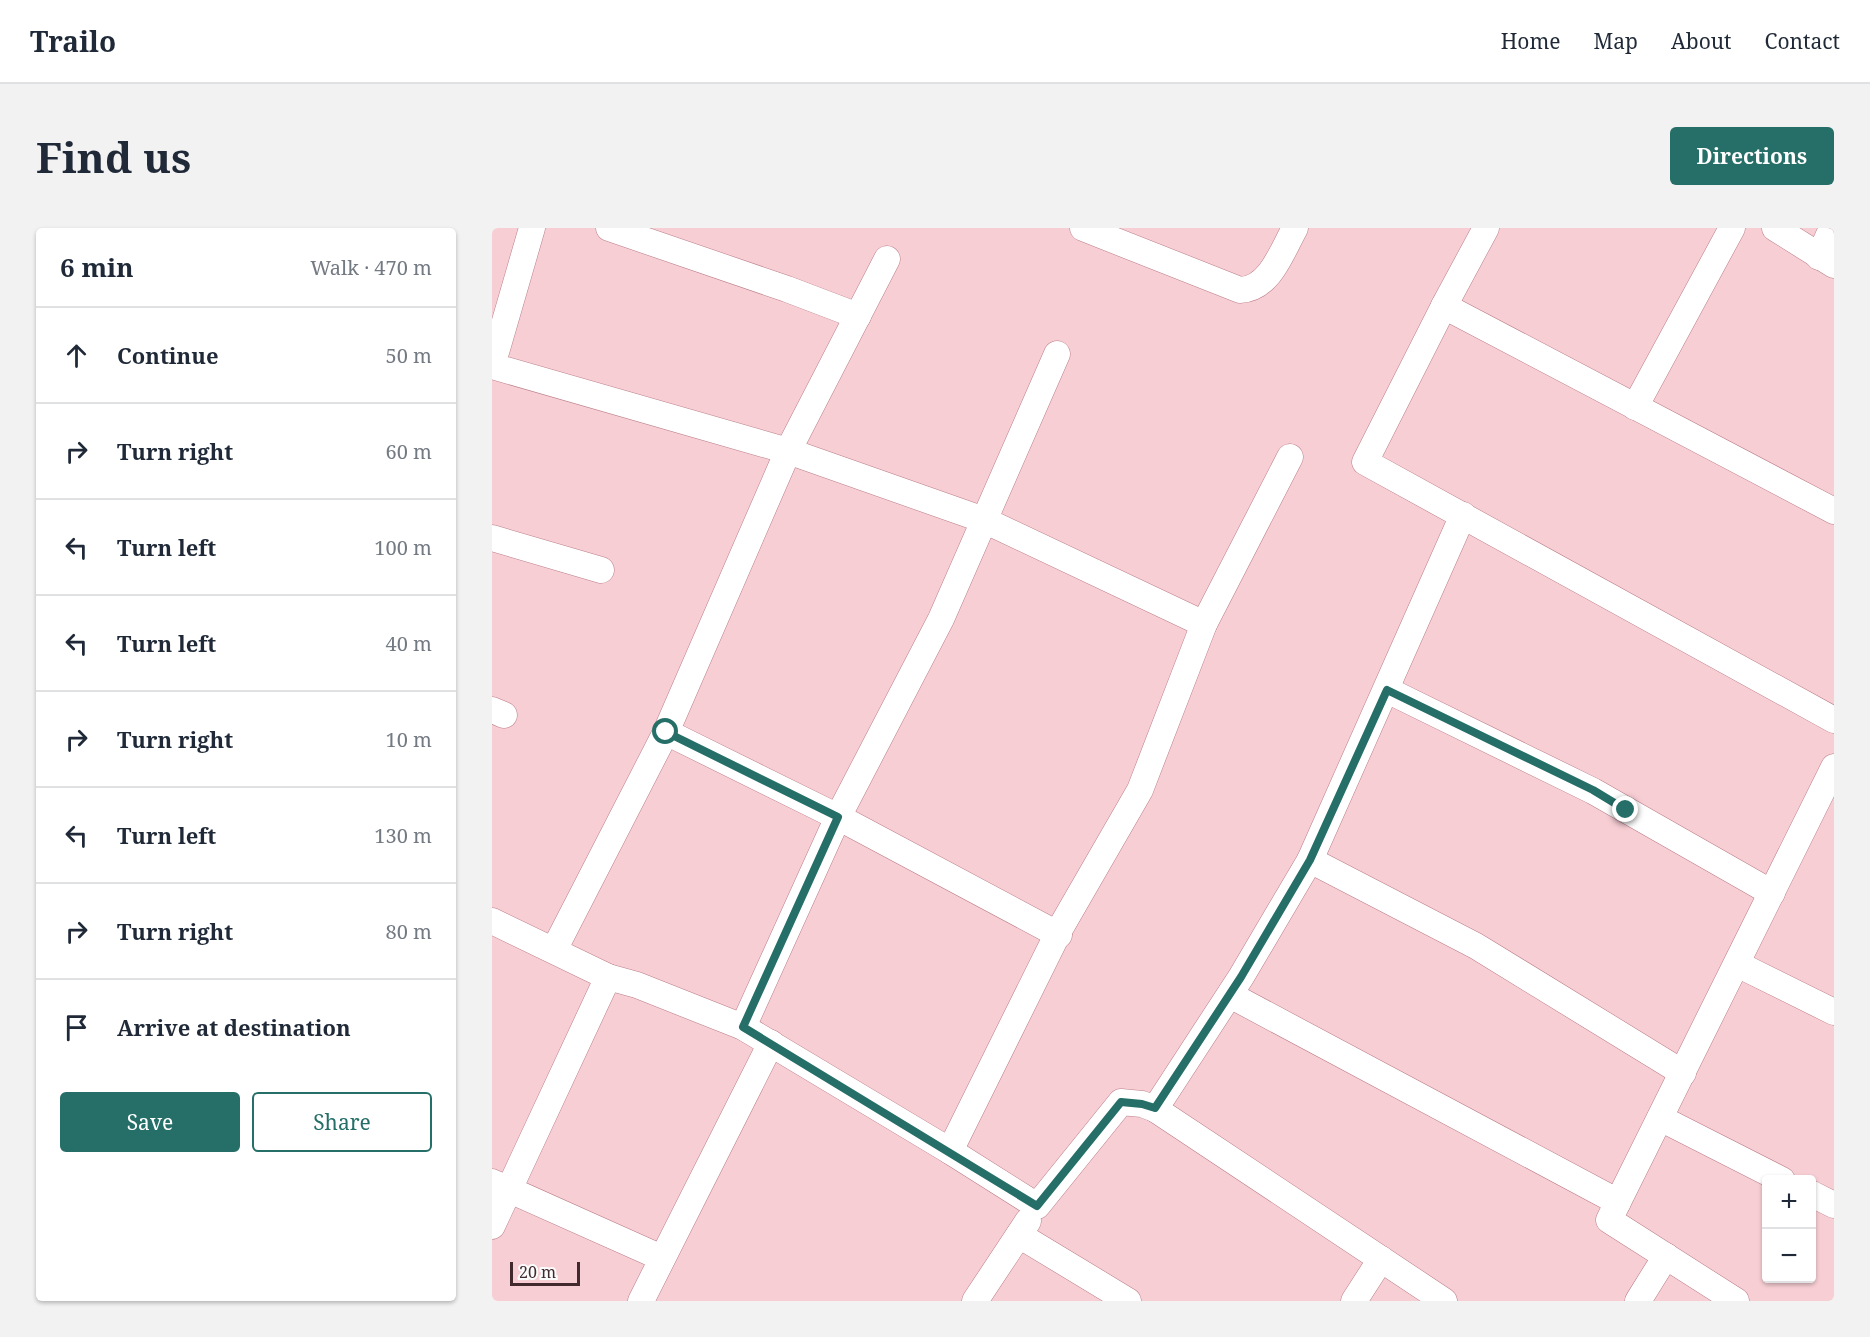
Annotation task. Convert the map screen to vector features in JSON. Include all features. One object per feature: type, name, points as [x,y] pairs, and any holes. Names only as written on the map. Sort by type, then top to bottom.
[{"type":"street","points":[[532,228],[492,366],[788,451],[984,520],[1203,624]]},
{"type":"street","points":[[609,228],[858,316]]},
{"type":"street","points":[[1083,228],[1240,290],[1251,290],[1264,282],[1295,228]]},
{"type":"street","points":[[1486,228],[1365,462],[1834,720]]},
{"type":"street","points":[[1635,407],[1732,228]]},
{"type":"street","points":[[1775,228],[1826,261],[1832,228]]},
{"type":"street","points":[[554,951],[666,732],[788,451],[887,260]]},
{"type":"street","points":[[1444,306],[1834,512]]},
{"type":"street","points":[[743,1027],[838,817],[941,619],[1057,354]]},
{"type":"street","points":[[950,1151],[1061,927],[1140,790],[1203,624],[1290,457]]},
{"type":"street","points":[[1155,1108],[1230,995],[1310,860],[1463,515]]},
{"type":"street","points":[[492,538],[601,570]]},
{"type":"street","points":[[1387,690],[1593,790],[1772,893]]},
{"type":"street","points":[[666,732],[838,817],[1059,935]]},
{"type":"street","points":[[1736,1301],[1609,1220],[1834,767]]},
{"type":"street","points":[[1310,860],[1476,946],[1683,1073]]},
{"type":"street","points":[[492,921],[608,977],[637,985],[743,1027],[1037,1206]]},
{"type":"street","points":[[1737,964],[1834,1012]]},
{"type":"street","points":[[492,1226],[501,1186],[608,977]]},
{"type":"street","points":[[1230,995],[1618,1202]]},
{"type":"street","points":[[642,1301],[771,1043]]},
{"type":"street","points":[[975,1301],[1037,1206],[1121,1102],[1155,1108],[1444,1301]]},
{"type":"street","points":[[1660,1118],[1774,1175]]},
{"type":"street","points":[[501,1186],[662,1258]]},
{"type":"street","points":[[1816,1196],[1834,1205]]},
{"type":"street","points":[[1019,1235],[1128,1301]]},
{"type":"street","points":[[1638,1301],[1666,1256]]},
{"type":"street","points":[[1354,1301],[1381,1259]]},
{"type":"route","points":[[666,732],[838,817],[743,1027],[1037,1206],[1121,1102],[1155,1108],[1241,977],[1310,860],[1387,690],[1593,790],[1626,810]]}]
